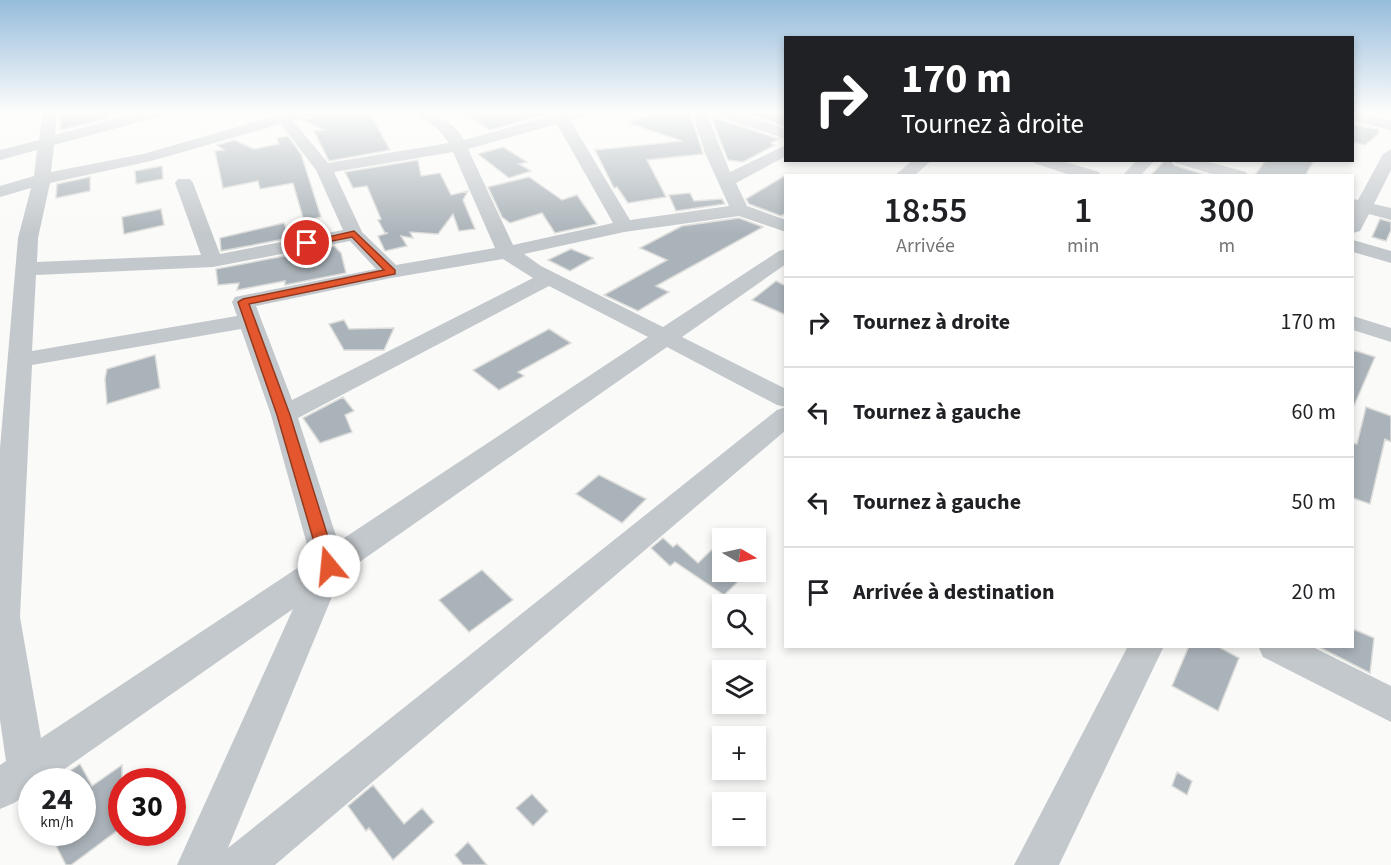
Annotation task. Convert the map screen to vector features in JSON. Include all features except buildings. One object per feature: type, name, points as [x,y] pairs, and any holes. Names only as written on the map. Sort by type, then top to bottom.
[{"type":"street","points":[[27,768],[3,617],[2,579],[6,467],[19,360],[28,238],[46,152]]},
{"type":"street","points":[[0,192],[42,179],[165,152]]},
{"type":"street","points":[[311,152],[324,169],[354,234],[391,272]]},
{"type":"street","points":[[324,169],[422,152]]},
{"type":"street","points":[[462,152],[507,252],[549,278],[784,398]]},
{"type":"street","points":[[581,152],[624,226]]},
{"type":"street","points":[[712,152],[740,210]]},
{"type":"street","points":[[726,181],[781,152]]},
{"type":"street","points":[[1354,223],[1359,206],[1391,154]]},
{"type":"street","points":[[905,174],[921,162]]},
{"type":"street","points":[[1046,162],[1082,174]]},
{"type":"street","points":[[1132,174],[1145,162]]},
{"type":"street","points":[[1193,162],[1240,170]]},
{"type":"street","points":[[184,183],[213,261]]},
{"type":"street","points":[[1359,206],[1391,214]]},
{"type":"street","points":[[199,865],[329,566],[284,415],[243,302],[391,272],[507,252],[624,226],[740,210],[784,225]]},
{"type":"street","points":[[26,269],[213,261],[354,234]]},
{"type":"street","points":[[1354,246],[1391,257]]},
{"type":"street","points":[[31,768],[664,338],[781,263]]},
{"type":"street","points":[[284,415],[549,278]]},
{"type":"street","points":[[19,360],[250,321]]},
{"type":"street","points":[[1354,323],[1391,335]]},
{"type":"street","points":[[241,865],[784,418]]},
{"type":"street","points":[[1036,865],[1147,648]]},
{"type":"street","points":[[1279,648],[1391,705]]},
{"type":"street","points":[[0,789],[18,777]]},
{"type":"route","points":[[307,243],[354,234],[391,272],[243,302],[284,415],[329,566]]}]
